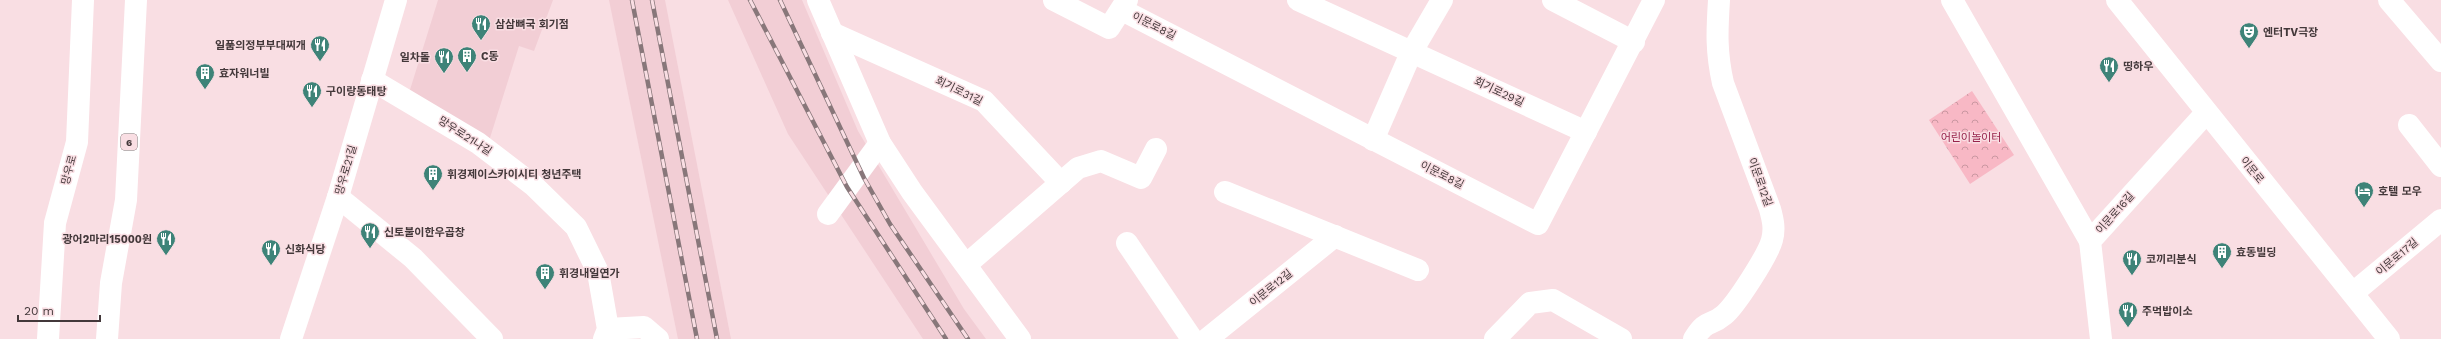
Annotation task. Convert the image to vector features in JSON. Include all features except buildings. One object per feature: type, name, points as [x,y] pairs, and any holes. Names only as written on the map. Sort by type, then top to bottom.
[{"type":"street","name":"망우로","points":[[48,339],[55,223],[77,142],[83,0]]},
{"type":"street","name":"6","points":[[107,339],[111,282],[126,200],[136,0]]},
{"type":"street","name":"망우로21길","points":[[290,339],[338,197],[396,0]]},
{"type":"street","points":[[818,0],[880,144],[912,192],[967,264],[1020,339]]},
{"type":"street","name":"이문로8길","points":[[1054,0],[1109,28],[1124,5],[1373,140],[1538,224],[1634,42],[1654,0]]},
{"type":"street","points":[[1298,0],[1412,53]]},
{"type":"street","points":[[1373,140],[1412,53],[1442,0]]},
{"type":"street","points":[[1553,0],[1634,42]]},
{"type":"street","name":"이문로12길","points":[[1694,339],[1701,327],[1719,319],[1729,309],[1767,252],[1774,230],[1770,209],[1723,83],[1716,49],[1719,0]]},
{"type":"street","points":[[1952,0],[2090,241]]},
{"type":"street","name":"이문로","points":[[2116,0],[2389,339]]},
{"type":"street","points":[[2389,0],[2441,61]]},
{"type":"street","name":"회기로31길","points":[[832,33],[984,101],[1061,183]]},
{"type":"street","name":"회기로29길","points":[[1412,53],[1427,58],[1586,132]]},
{"type":"street","name":"망우로21나길","points":[[372,80],[478,143],[533,185],[576,227],[598,272],[606,334]]},
{"type":"street","name":"이문로16길","points":[[2101,339],[2090,241],[2206,113]]},
{"type":"street","points":[[2409,125],[2441,166]]},
{"type":"street","points":[[828,214],[880,144]]},
{"type":"street","points":[[967,264],[1078,168],[1101,161],[1141,178],[1156,149]]},
{"type":"street","points":[[1225,192],[1418,270]]},
{"type":"street","points":[[338,197],[413,258],[492,339]]},
{"type":"street","name":"이문로17길","points":[[2352,293],[2441,220]]},
{"type":"street","name":"이문로12길","points":[[1207,339],[1335,236]]},
{"type":"street","points":[[1127,243],[1192,339]]},
{"type":"street","points":[[1495,339],[1530,303],[1553,300],[1622,339]]},
{"type":"street","points":[[606,334],[644,327],[658,339]]},
{"type":"shaded area","name":"C동","points":[[438,0],[553,0],[534,51],[519,46],[489,141],[404,109]]},
{"type":"shaded area","points":[[609,0],[665,0],[731,339],[678,339]]},
{"type":"shaded area","points":[[728,0],[802,0],[858,131],[964,309],[986,339],[923,339],[788,134]]},
{"type":"green space","name":"어린이놀이터","points":[[1972,91],[2014,155],[1970,184],[1929,120]]},
{"type":"railway","points":[[632,0],[697,339]]},
{"type":"railway","points":[[652,0],[717,339]]},
{"type":"railway","points":[[750,0],[847,187],[946,339]]},
{"type":"railway","points":[[780,0],[864,178],[890,224],[968,339]]},
{"type":"place","name":"삼삼뼈국 회기점","points":[[481,41]]},
{"type":"place","name":"엔터TV극장","points":[[2249,49]]},
{"type":"place","name":"일품의정부부대찌개","points":[[320,62]]},
{"type":"place","name":"C동","points":[[467,73]]},
{"type":"place","name":"일차돌","points":[[444,74]]},
{"type":"place","name":"띵하우","points":[[2109,83]]},
{"type":"place","name":"효자워너빌","points":[[205,90]]},
{"type":"place","name":"구이랑동태탕","points":[[312,108]]},
{"type":"place","name":"휘경제이스카이시티 청년주택","points":[[433,191]]},
{"type":"place","name":"호텔 모우","points":[[2364,208]]},
{"type":"place","name":"신토불이한우곱창","points":[[370,249]]},
{"type":"place","name":"광어2마리15000원","points":[[166,256]]},
{"type":"place","name":"신화식당","points":[[271,266]]},
{"type":"place","name":"효동빌딩","points":[[2222,269]]},
{"type":"place","name":"코끼리분식","points":[[2132,276]]},
{"type":"place","name":"휘경내일연가","points":[[545,290]]},
{"type":"place","name":"주먹밥이소","points":[[2128,328]]}]
